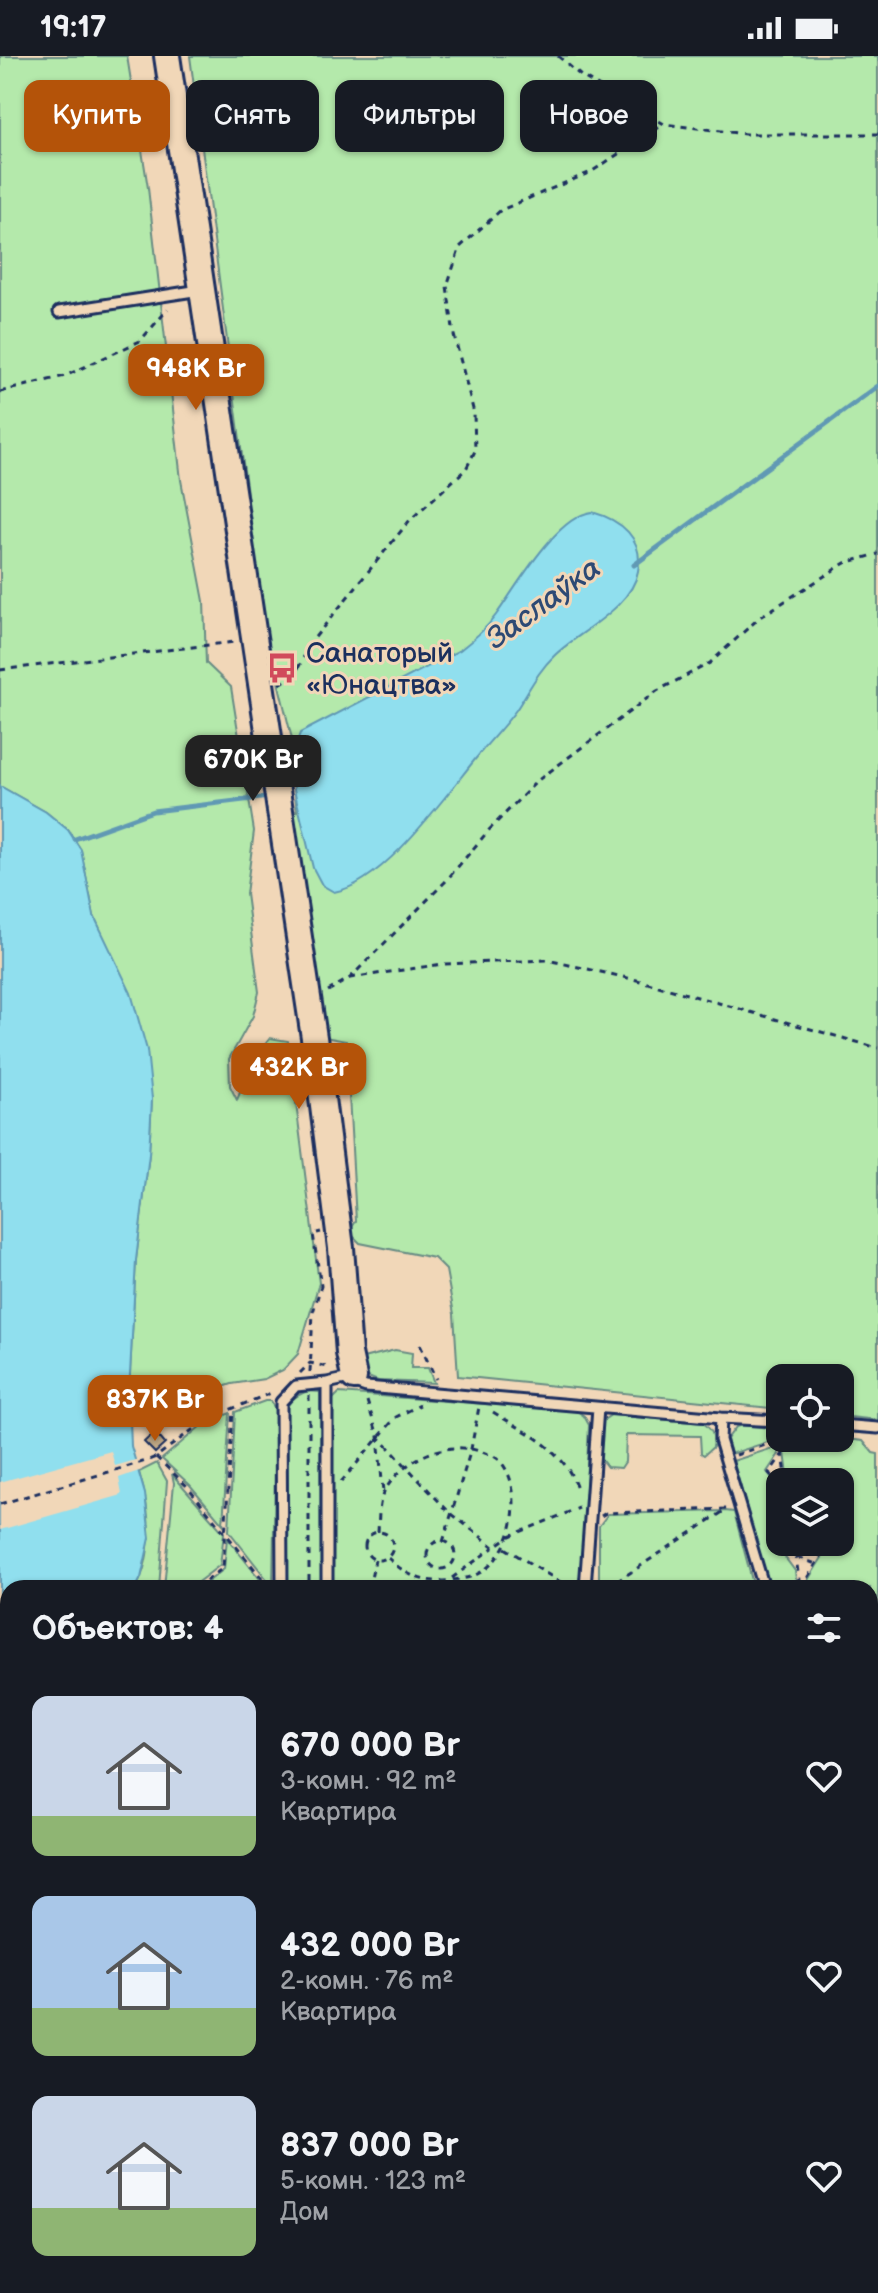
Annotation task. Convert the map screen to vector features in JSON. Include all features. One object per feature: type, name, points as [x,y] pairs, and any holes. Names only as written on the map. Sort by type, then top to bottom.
[{"type":"street","points":[[167,56],[316,1051],[341,1248],[349,1353],[360,1382]]},
{"type":"lane","points":[[59,312],[203,290]]},
{"type":"lane","points":[[282,1580],[281,1402],[296,1386],[360,1382],[598,1408],[766,1420]]},
{"type":"lane","points":[[327,1383],[327,1580]]},
{"type":"lane","points":[[585,1580],[587,1508],[598,1408]]},
{"type":"lane","points":[[721,1418],[720,1440],[762,1580]]},
{"type":"lane","points":[[854,1426],[878,1428]]},
{"type":"path","points":[[558,56],[581,76],[664,124],[745,134],[878,134]]},
{"type":"path","points":[[262,695],[295,674],[312,641],[365,574],[410,520],[466,469],[475,451],[474,413],[454,335],[447,286],[460,247],[501,210],[591,172],[664,124]]},
{"type":"path","points":[[0,392],[65,376],[140,341],[160,321],[173,293]]},
{"type":"path","points":[[307,1003],[350,978],[445,882],[489,830],[537,781],[657,691],[710,663],[760,617],[845,563],[878,554]]},
{"type":"path","points":[[0,670],[253,639]]},
{"type":"path","points":[[350,978],[443,964],[547,960],[637,980],[878,1048]]},
{"type":"path","points":[[420,1345],[439,1387]]},
{"type":"path","points":[[295,1379],[310,1363],[328,1367]]},
{"type":"path","points":[[360,1382],[378,1436],[383,1493],[378,1532]]},
{"type":"path","points":[[0,1504],[156,1457],[207,1419],[280,1389]]},
{"type":"path","points":[[340,1483],[396,1417],[424,1404]]},
{"type":"path","points":[[443,1542],[471,1449],[480,1404],[467,1404]]},
{"type":"path","points":[[207,1580],[223,1568],[233,1408]]},
{"type":"path","points":[[449,1580],[510,1536],[587,1508],[572,1473],[552,1448],[492,1411]]},
{"type":"path","points":[[378,1436],[452,1514],[494,1547]]},
{"type":"path","points":[[729,1457],[766,1445]]},
{"type":"path","points":[[383,1493],[407,1466],[440,1449],[471,1449],[492,1455],[502,1463],[512,1492],[510,1536],[497,1560],[471,1577],[454,1580]]},
{"type":"path","points":[[783,1454],[785,1468]]},
{"type":"path","points":[[773,1468],[783,1454]]},
{"type":"path","points":[[156,1457],[188,1487],[263,1580]]},
{"type":"path","points":[[597,1524],[600,1516],[606,1513],[727,1509],[737,1512]]},
{"type":"path","points":[[619,1580],[727,1509]]},
{"type":"path","points":[[388,1558],[393,1551],[393,1541],[387,1534],[378,1532],[369,1536],[365,1545],[368,1555],[375,1560],[388,1558],[423,1580]]},
{"type":"path","points":[[443,1542],[453,1548],[455,1557],[448,1568],[440,1569],[428,1562],[428,1552],[433,1544],[443,1542]]},
{"type":"path","points":[[504,1547],[557,1580]]},
{"type":"path","points":[[805,1580],[821,1556]]},
{"type":"path","points":[[799,1580],[796,1557],[816,1564]]},
{"type":"path","points":[[371,1580],[375,1560]]},
{"type":"green space","points":[[0,56],[127,56],[131,80],[24,80],[24,152],[142,152],[181,480],[204,601],[206,663],[231,687],[254,831],[246,894],[259,992],[253,1016],[229,1059],[230,1086],[237,1100],[252,1062],[270,1038],[288,1041],[319,1283],[298,1354],[283,1370],[264,1379],[232,1384],[175,1403],[153,1403],[129,1393],[136,1260],[149,1154],[152,1099],[108,947],[94,916],[81,850],[68,830],[46,812],[0,786]]},
{"type":"green space","points":[[190,56],[878,56],[878,1420],[854,1417],[854,1364],[766,1364],[766,1408],[458,1376],[454,1314],[446,1270],[434,1258],[360,1243],[349,1232],[356,1221],[346,1041],[325,1037],[311,934],[296,871],[293,812],[297,811],[291,761],[293,743],[264,624],[203,152],[319,152],[319,80],[193,80]]},
{"type":"green space","points":[[395,1350],[412,1353],[411,1368],[428,1368],[434,1383],[378,1381],[368,1377],[361,1361],[363,1358]]},
{"type":"green space","points":[[308,1391],[320,1392],[321,1580],[287,1580],[286,1409],[295,1398]]},
{"type":"green space","points":[[339,1393],[577,1411],[589,1425],[581,1580],[330,1580],[329,1403]]},
{"type":"green space","points":[[265,1401],[270,1401],[276,1410],[273,1580],[268,1580],[229,1531],[235,1412]]},
{"type":"green space","points":[[230,1413],[223,1524],[190,1485],[162,1459],[202,1425]]},
{"type":"green space","points":[[611,1415],[703,1423],[712,1433],[713,1447],[704,1455],[701,1453],[700,1436],[626,1435],[625,1462],[621,1468],[607,1467],[600,1458],[602,1421]]},
{"type":"green space","points":[[736,1427],[766,1428],[766,1443],[731,1454],[727,1439]]},
{"type":"green space","points":[[854,1440],[863,1441],[873,1453],[878,1454],[878,1580],[808,1580],[823,1556],[854,1556],[854,1468],[787,1468],[785,1452],[854,1452]]},
{"type":"green space","points":[[766,1450],[779,1454],[770,1468],[766,1468],[766,1556],[784,1556],[795,1571],[796,1580],[768,1580],[733,1461]]},
{"type":"green space","points":[[157,1463],[167,1481],[160,1580],[139,1580],[146,1560],[149,1530],[139,1472]]},
{"type":"green space","points":[[172,1474],[224,1533],[220,1565],[200,1580],[165,1580],[174,1483]]},
{"type":"green space","points":[[734,1512],[752,1580],[599,1580],[599,1526],[608,1514]]},
{"type":"green space","points":[[227,1538],[261,1580],[210,1580],[224,1569]]},
{"type":"water","points":[[592,512],[621,525],[634,540],[639,559],[638,571],[626,597],[548,662],[511,716],[431,815],[393,856],[353,886],[334,892],[322,885],[313,868],[294,789],[291,761],[300,733],[460,650],[492,620],[551,539],[578,516]]},
{"type":"water","points":[[0,786],[46,812],[68,830],[81,850],[94,916],[131,993],[147,1050],[152,1099],[149,1154],[136,1260],[129,1393],[131,1446],[145,1494],[150,1538],[141,1578],[0,1580]]},
{"type":"pier","points":[[111,1451],[115,1466],[139,1459],[142,1470],[119,1478],[122,1495],[0,1530],[0,1482]]},
{"type":"building","points":[[155,1432],[165,1444],[155,1453],[144,1442]]},
{"type":"waterway","name":"Заслаўка","points":[[634,565],[878,386]]},
{"type":"waterway","name":"Заслаўка","points":[[75,839],[153,811],[269,797]]},
{"type":"place","name":"Санаторый «Юнацтва»","points":[[282,668]]}]
